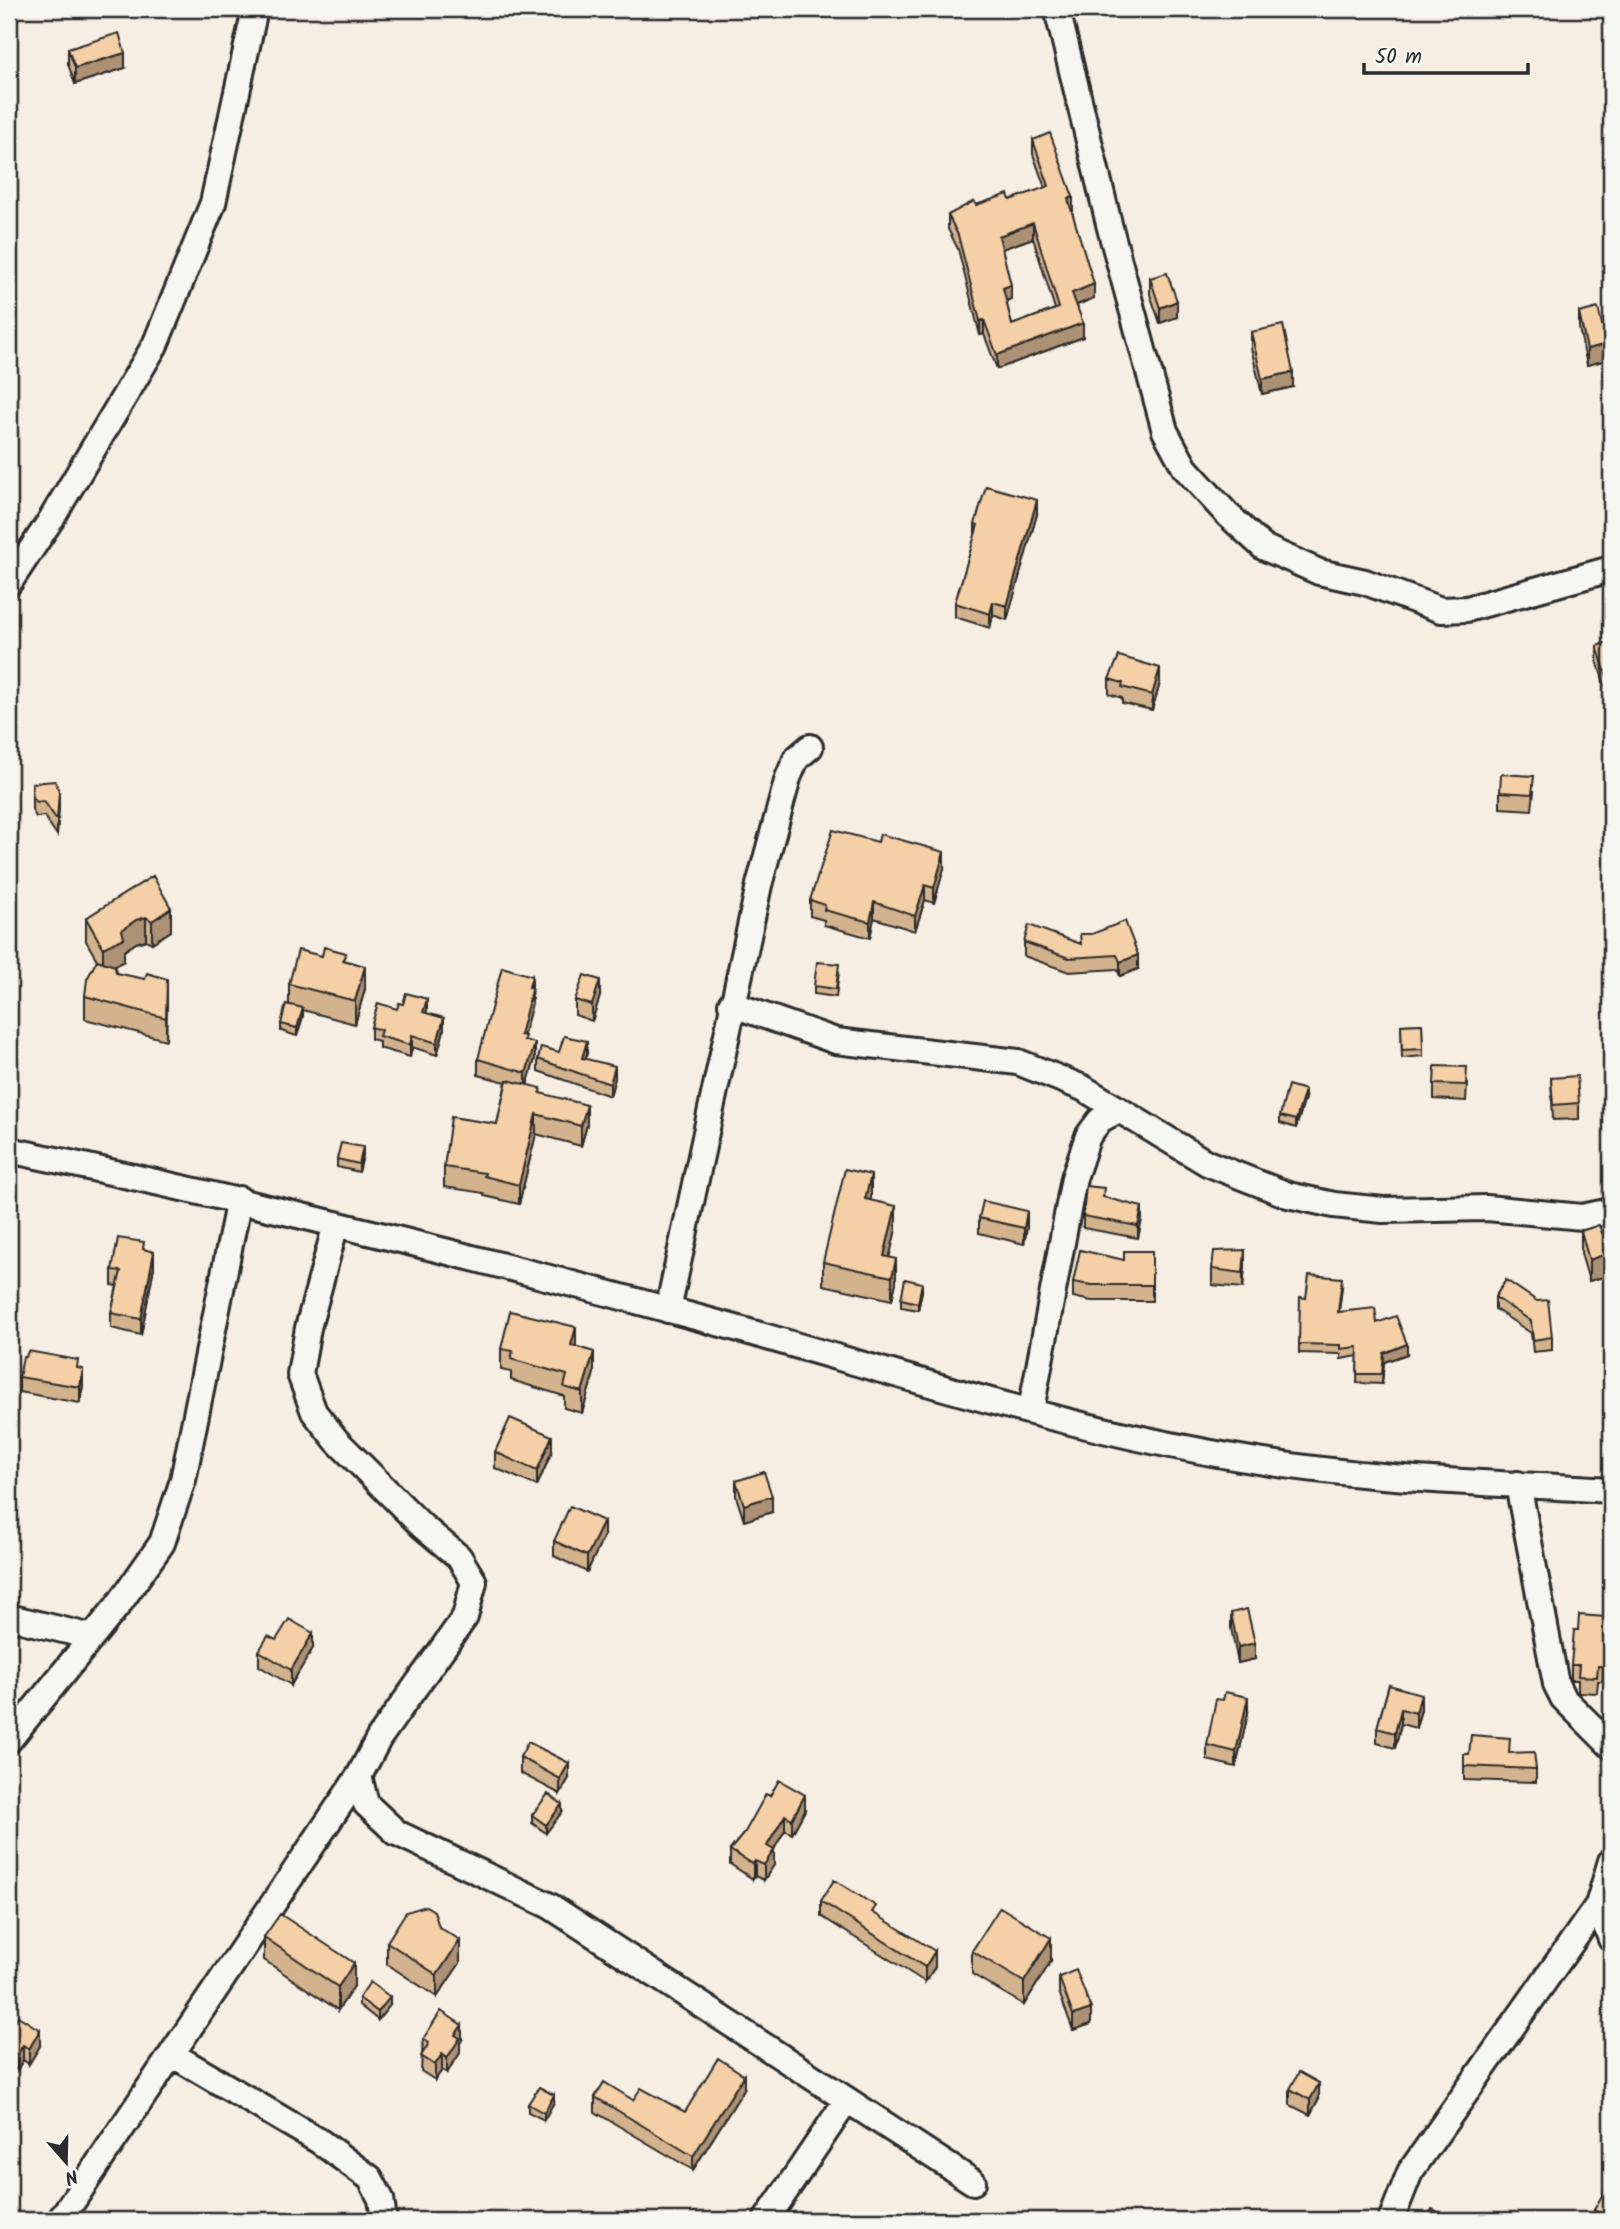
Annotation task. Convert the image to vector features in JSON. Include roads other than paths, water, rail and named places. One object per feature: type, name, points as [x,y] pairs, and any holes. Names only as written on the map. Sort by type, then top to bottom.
[{"type":"street","points":[[9,583],[52,518],[155,345],[213,203],[255,9]]},
{"type":"street","points":[[1057,9],[1110,228],[1164,431],[1185,468],[1227,514],[1263,547],[1320,572],[1364,582],[1441,610],[1467,609],[1611,569]]},
{"type":"street","points":[[668,1310],[731,1004],[788,778],[796,759],[810,747]]},
{"type":"street","points":[[731,1004],[836,1041],[1018,1062],[1063,1079],[1207,1163],[1288,1195],[1334,1205],[1383,1210],[1487,1208],[1582,1217],[1611,1211]]},
{"type":"street","points":[[1031,1410],[1074,1178],[1088,1136],[1101,1120],[1119,1110]]},
{"type":"street","points":[[9,1150],[239,1199],[668,1310],[1161,1444],[1260,1462],[1441,1481],[1611,1490]]},
{"type":"street","points":[[9,1740],[92,1637],[162,1543],[179,1492],[239,1199]]},
{"type":"street","points":[[60,2220],[359,1776],[379,1738],[465,1617],[474,1582],[459,1557],[422,1526],[337,1441],[314,1412],[300,1374],[308,1328],[336,1224]]},
{"type":"street","points":[[1518,1485],[1556,1684],[1563,1698],[1611,1745]]},
{"type":"street","points":[[9,1617],[92,1637]]},
{"type":"street","points":[[359,1776],[366,1804],[397,1833],[550,1906],[973,2182]]},
{"type":"street","points":[[1391,2220],[1410,2172],[1598,1905],[1611,1861]]},
{"type":"street","points":[[1598,1905],[1611,1938]]},
{"type":"street","points":[[173,2055],[319,2141],[370,2178],[381,2199],[383,2220]]},
{"type":"street","points":[[766,2220],[847,2099]]}]
